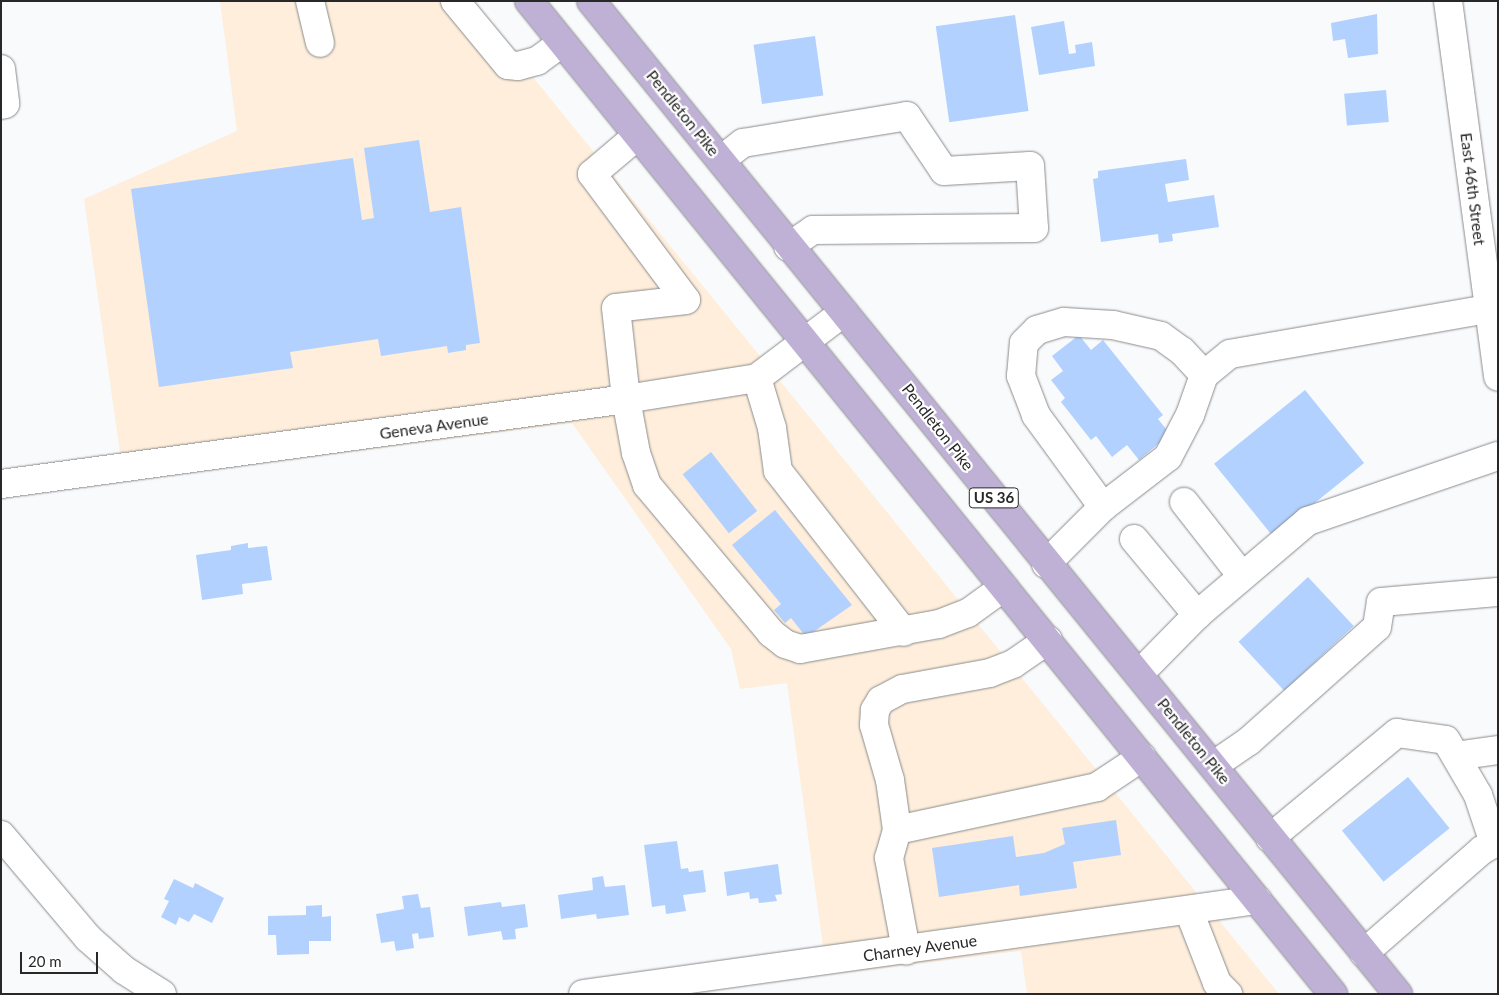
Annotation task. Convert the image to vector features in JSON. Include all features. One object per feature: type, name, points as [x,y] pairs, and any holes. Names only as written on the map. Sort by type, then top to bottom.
[{"type":"main road","name":"US 36","points":[[529,1],[636,136],[1048,640],[1333,994]]},
{"type":"main road","name":"Pendleton Pike","points":[[591,1],[721,160],[788,248],[844,312],[1046,564],[1214,765],[1270,838],[1398,994]]},
{"type":"street","points":[[310,1],[320,43]]},
{"type":"street","points":[[455,1],[508,65],[518,66],[537,61],[562,43]]},
{"type":"street","name":"East 46th Street","points":[[1448,1],[1498,377]]},
{"type":"street","points":[[1,69],[5,104],[1,105]]},
{"type":"street","points":[[721,160],[743,144],[907,116],[944,171],[1030,166],[1034,228],[813,230],[788,248]]},
{"type":"street","points":[[636,136],[592,174],[686,300],[616,308],[626,399],[636,453],[647,485],[771,632],[785,644],[800,650],[815,649],[904,632],[968,613],[1004,587]]},
{"type":"street","points":[[1046,564],[1103,507],[1168,457],[1190,416],[1204,375],[1230,354],[1488,309]]},
{"type":"street","name":"Geneva Avenue","points":[[1,484],[626,399],[757,378],[805,344],[844,312]]},
{"type":"street","points":[[1103,507],[1036,415],[1021,376],[1024,343],[1037,330],[1064,322],[1113,325],[1161,336],[1182,351],[1204,375]]},
{"type":"street","points":[[757,378],[772,428],[778,471],[904,632]]},
{"type":"street","points":[[1139,674],[1197,615],[1308,521],[1498,456]]},
{"type":"street","points":[[1184,502],[1242,576]]},
{"type":"street","points":[[1134,539],[1197,615]]},
{"type":"street","points":[[1214,765],[1249,741],[1377,627],[1381,602],[1498,592]]},
{"type":"street","points":[[906,950],[889,858],[897,830],[890,780],[874,725],[875,710],[881,700],[902,689],[990,673],[1013,664],[1048,640]]},
{"type":"street","points":[[1270,838],[1397,733],[1446,740],[1478,795],[1496,842],[1482,850],[1364,953]]},
{"type":"street","points":[[1456,756],[1498,750]]},
{"type":"street","points":[[897,830],[1097,786],[1142,758]]},
{"type":"street","points":[[1,835],[88,938],[124,970],[162,994]]},
{"type":"street","name":"Charney Avenue","points":[[583,994],[737,983],[906,950],[1257,900]]},
{"type":"street","points":[[1189,911],[1217,983],[1228,994]]},
{"type":"shaded area","points":[[220,1],[471,1],[1279,994],[1027,994],[1021,951],[827,975],[787,683],[740,689],[731,649],[572,423],[124,481],[84,199],[237,131]]},
{"type":"building","points":[[1377,14],[1378,54],[1348,58],[1345,39],[1333,41],[1331,23]]},
{"type":"building","points":[[1015,15],[1028,111],[949,122],[936,26]]},
{"type":"building","points":[[1064,21],[1069,54],[1076,53],[1075,45],[1092,42],[1095,66],[1039,75],[1031,27]]},
{"type":"building","points":[[815,36],[823,95],[762,104],[754,45]]},
{"type":"building","points":[[1386,90],[1389,122],[1347,126],[1344,94]]},
{"type":"building","points":[[419,140],[430,212],[461,207],[480,343],[466,345],[466,350],[448,353],[447,346],[381,356],[378,339],[290,352],[293,368],[159,387],[131,189],[353,158],[362,220],[374,218],[364,148]]},
{"type":"building","points":[[1186,159],[1189,180],[1165,184],[1168,202],[1214,195],[1219,227],[1172,234],[1173,241],[1159,243],[1158,234],[1101,242],[1093,179],[1098,178],[1098,171]]},
{"type":"building","points":[[1079,335],[1091,350],[1103,340],[1163,415],[1158,419],[1170,434],[1139,460],[1127,445],[1112,457],[1096,436],[1091,440],[1061,402],[1065,398],[1051,380],[1063,371],[1052,356]]},
{"type":"building","points":[[1305,390],[1364,463],[1273,537],[1214,464]]},
{"type":"building","points":[[711,452],[757,511],[729,533],[683,474]]},
{"type":"building","points":[[775,510],[852,605],[806,637],[791,618],[785,623],[774,610],[781,604],[732,545]]},
{"type":"building","points":[[248,543],[248,548],[267,546],[272,580],[242,584],[243,594],[202,600],[196,555],[231,550],[231,546]]},
{"type":"building","points":[[1308,577],[1354,626],[1284,691],[1239,642]]},
{"type":"building","points":[[1408,777],[1450,828],[1383,882],[1342,830]]},
{"type":"building","points":[[1116,820],[1121,855],[1073,862],[1077,888],[1020,896],[1019,885],[939,897],[932,848],[1013,836],[1016,857],[1044,853],[1065,844],[1062,828]]},
{"type":"building","points":[[677,841],[681,869],[688,868],[689,872],[703,870],[706,892],[683,895],[686,911],[666,914],[665,905],[652,907],[644,845]]},
{"type":"building","points":[[778,864],[782,894],[775,895],[777,901],[759,903],[758,898],[750,899],[749,892],[727,896],[724,872]]},
{"type":"building","points":[[603,876],[605,887],[625,885],[629,915],[597,919],[596,914],[561,919],[558,895],[593,890],[592,878]]},
{"type":"building","points":[[174,879],[193,888],[195,883],[224,898],[212,923],[194,914],[189,922],[179,917],[176,925],[161,917],[169,901],[164,899]]},
{"type":"building","points":[[418,894],[421,908],[430,907],[434,937],[419,939],[418,933],[412,934],[414,948],[396,951],[394,941],[381,943],[376,914],[404,909],[402,896]]},
{"type":"building","points":[[501,902],[502,907],[525,904],[528,927],[515,929],[516,939],[503,940],[501,931],[468,936],[464,907]]},
{"type":"building","points":[[322,905],[322,917],[331,916],[331,941],[309,941],[309,954],[277,955],[276,935],[268,935],[268,916],[306,915],[306,906]]}]
